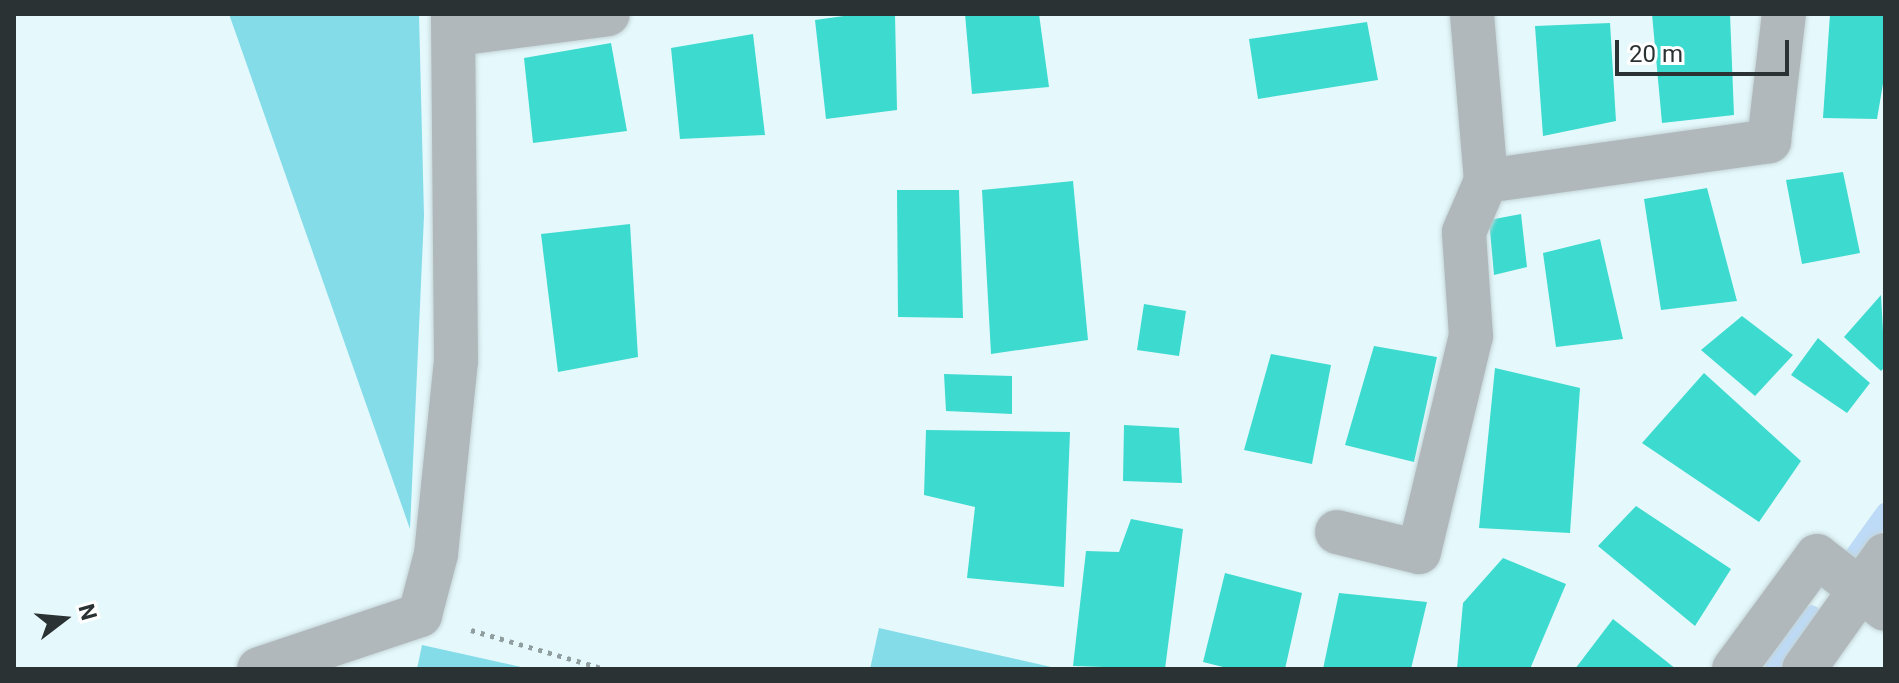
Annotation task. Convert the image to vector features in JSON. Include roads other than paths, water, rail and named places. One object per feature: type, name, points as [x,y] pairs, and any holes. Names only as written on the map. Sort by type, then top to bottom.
[{"type":"street","points":[[259,669],[420,615],[436,554],[456,361],[454,24],[608,14]]},
{"type":"street","points":[[1337,532],[1419,552],[1471,336],[1464,232],[1486,181],[1472,14]]},
{"type":"street","points":[[1486,181],[1769,141],[1784,14]]},
{"type":"street","points":[[1804,669],[1872,600],[1885,555]]},
{"type":"street","points":[[1734,669],[1817,556],[1872,600]]},
{"type":"waterway","points":[[1852,558],[1885,512]]},
{"type":"waterway","points":[[1773,669],[1812,614]]}]
